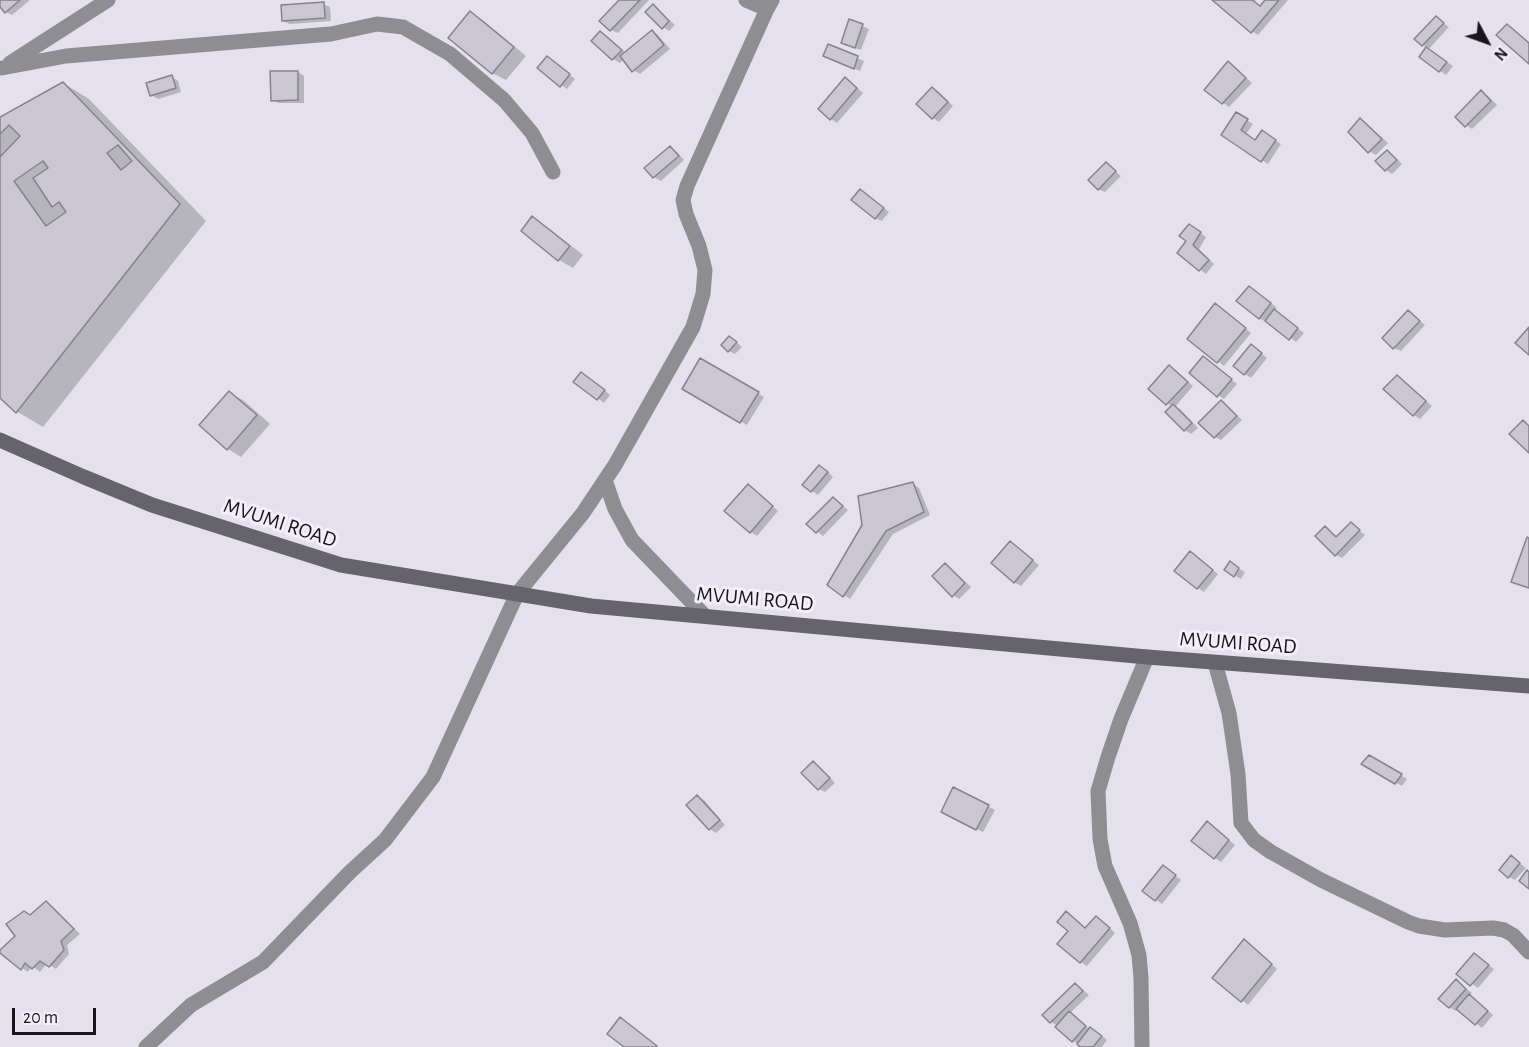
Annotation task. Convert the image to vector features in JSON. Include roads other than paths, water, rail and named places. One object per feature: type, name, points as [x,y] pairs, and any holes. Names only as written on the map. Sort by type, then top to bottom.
[{"type":"street","points":[[1,69],[108,0]]},
{"type":"street","points":[[146,1047],[190,1005],[263,963],[385,840],[433,777],[517,594],[583,513],[615,465],[693,327],[703,294],[705,270],[683,200],[687,186],[770,5],[746,0]]},
{"type":"street","points":[[1,69],[66,56],[332,34],[377,24],[403,27],[450,54],[504,100],[532,133],[553,172]]},
{"type":"street","name":"MVUMI ROAD","points":[[0,440],[153,505],[341,565],[591,606],[1215,663],[1529,686]]},
{"type":"street","points":[[605,480],[615,509],[632,540],[704,615]]},
{"type":"street","points":[[1142,1047],[1139,955],[1130,923],[1105,866],[1100,838],[1098,791],[1121,719],[1147,657]]},
{"type":"street","points":[[1215,663],[1229,713],[1238,774],[1241,823],[1254,840],[1270,852],[1321,880],[1408,922],[1445,930],[1493,928],[1504,930],[1513,935],[1529,952]]}]
